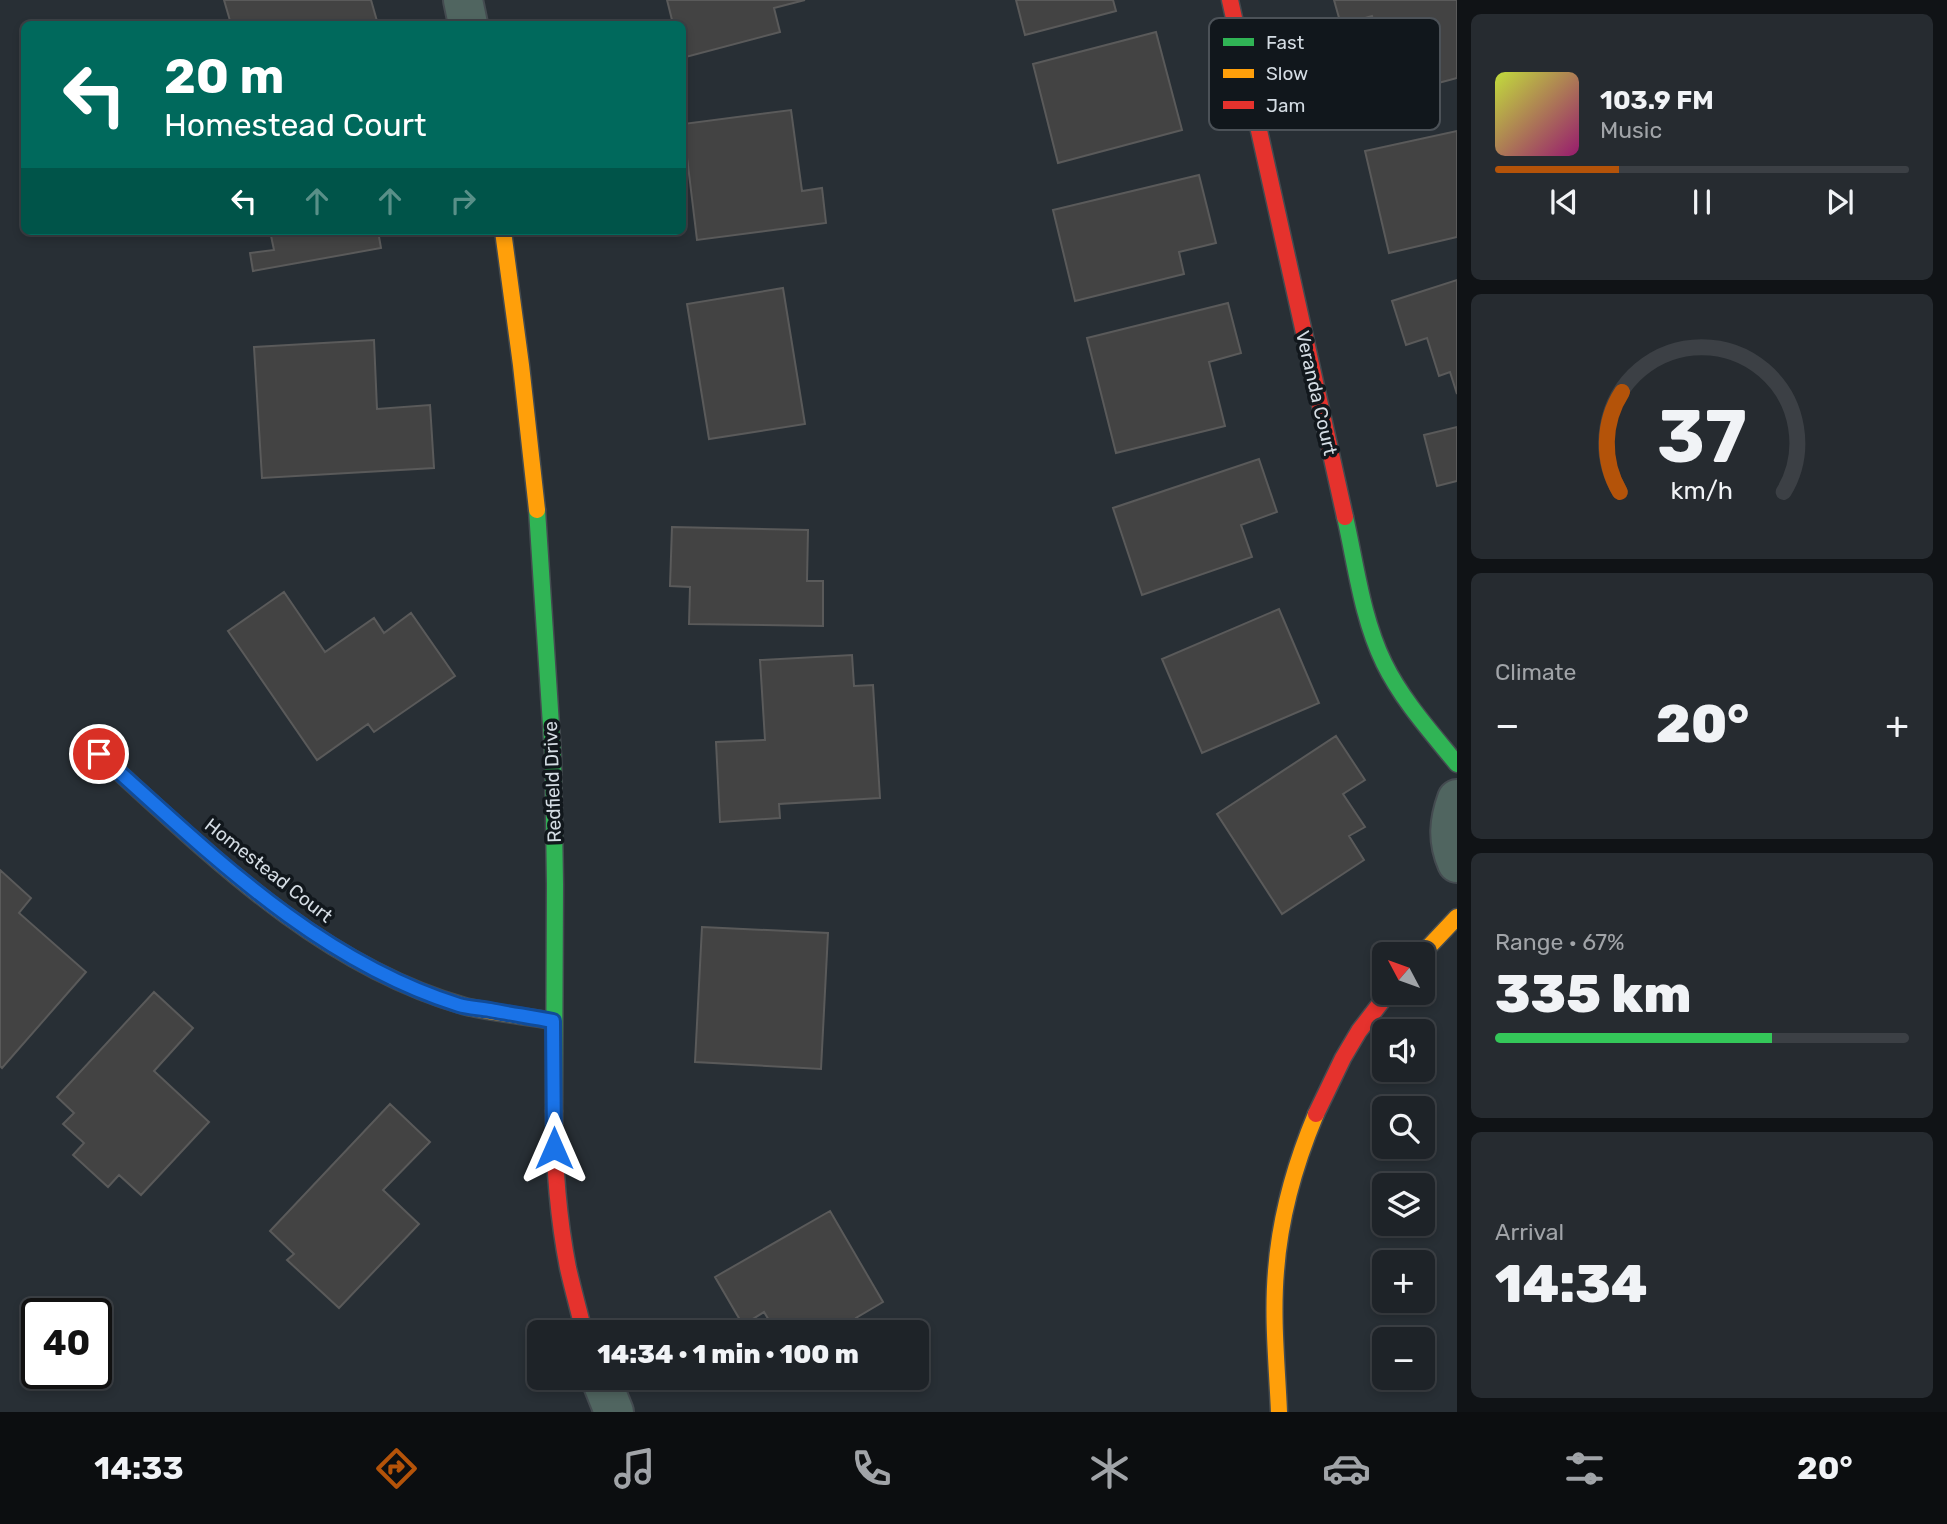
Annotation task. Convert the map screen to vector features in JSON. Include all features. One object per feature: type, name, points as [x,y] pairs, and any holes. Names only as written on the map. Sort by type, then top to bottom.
[{"type":"street","points":[[463,0],[467,21]]},
{"type":"street","name":"Veranda Court","points":[[1230,0],[1234,18]]},
{"type":"street","name":"Veranda Court","points":[[1259,130],[1370,628],[1384,663],[1403,696],[1457,764]]},
{"type":"street","name":"Redfield Drive","points":[[504,235],[538,520],[553,756],[554,1148],[568,1266],[581,1320]]},
{"type":"street","name":"Homestead Court","points":[[99,754],[243,881],[291,919],[350,957],[409,986],[461,1005],[553,1021]]},
{"type":"street","points":[[1457,799],[1450,820],[1451,842],[1457,863]]},
{"type":"street","points":[[1433,942],[1457,917]]},
{"type":"street","points":[[1279,1412],[1275,1324],[1276,1272],[1281,1232],[1293,1180],[1311,1127],[1333,1078],[1361,1028],[1379,1005]]},
{"type":"street","points":[[605,1390],[614,1412]]},
{"type":"building","points":[[224,0],[371,0],[377,21],[230,21]]},
{"type":"building","points":[[667,0],[805,0],[774,8],[780,32],[686,57],[686,21],[672,21]]},
{"type":"building","points":[[1016,0],[1113,0],[1116,11],[1025,35]]},
{"type":"building","points":[[1334,0],[1457,0],[1457,78],[1440,83],[1440,18],[1339,18]]},
{"type":"building","points":[[1156,32],[1182,130],[1058,163],[1033,64]]},
{"type":"building","points":[[791,110],[802,191],[822,188],[826,223],[697,240],[686,149],[686,124]]},
{"type":"building","points":[[1457,131],[1457,237],[1389,253],[1365,151]]},
{"type":"building","points":[[1199,175],[1216,243],[1179,252],[1184,274],[1075,301],[1053,210]]},
{"type":"building","points":[[271,235],[379,235],[381,248],[253,271],[250,253],[274,250]]},
{"type":"building","points":[[1457,280],[1457,394],[1450,372],[1439,376],[1427,338],[1406,345],[1392,301]]},
{"type":"building","points":[[783,288],[805,424],[709,439],[687,304]]},
{"type":"building","points":[[1228,303],[1241,353],[1209,362],[1225,426],[1116,453],[1087,338]]},
{"type":"building","points":[[374,340],[377,409],[430,405],[434,468],[262,478],[254,347]]},
{"type":"building","points":[[1457,427],[1457,481],[1437,486],[1424,435]]},
{"type":"building","points":[[1259,459],[1277,512],[1241,525],[1252,557],[1142,595],[1113,508]]},
{"type":"building","points":[[672,527],[808,530],[807,581],[823,581],[823,626],[689,624],[690,587],[670,586]]},
{"type":"building","points":[[284,592],[325,652],[374,618],[384,633],[411,613],[455,676],[374,732],[368,724],[317,760],[228,631]]},
{"type":"building","points":[[1279,609],[1319,703],[1202,753],[1162,659]]},
{"type":"building","points":[[852,655],[854,686],[873,685],[880,798],[779,804],[780,818],[720,822],[716,742],[765,740],[760,660]]},
{"type":"building","points":[[1336,736],[1365,780],[1343,794],[1365,827],[1349,836],[1364,860],[1282,914],[1217,814]]},
{"type":"building","points":[[0,870],[31,898],[19,913],[86,972],[2,1068],[0,1066]]},
{"type":"building","points":[[702,927],[828,933],[821,1069],[695,1062]]},
{"type":"building","points":[[154,992],[193,1028],[154,1071],[209,1122],[141,1195],[119,1175],[108,1187],[73,1155],[84,1143],[63,1124],[74,1113],[57,1097]]},
{"type":"building","points":[[390,1104],[430,1142],[383,1190],[419,1224],[339,1308],[287,1260],[294,1254],[270,1231]]},
{"type":"building","points":[[830,1211],[883,1302],[856,1318],[857,1320],[769,1320],[764,1312],[751,1320],[740,1320],[715,1277]]},
{"type":"traffic: fast","points":[[537,510],[553,756],[554,1111]]},
{"type":"traffic: fast","points":[[1345,517],[1365,610],[1376,646],[1408,703],[1457,764]]},
{"type":"traffic: slow","points":[[504,235],[537,510]]},
{"type":"traffic: slow","points":[[99,754],[224,866],[313,934],[361,963],[411,987],[464,1006],[553,1021]]},
{"type":"traffic: slow","points":[[1433,942],[1457,917]]},
{"type":"traffic: slow","points":[[1279,1412],[1274,1306],[1278,1251],[1290,1191],[1316,1114]]},
{"type":"traffic: jam","points":[[1230,0],[1234,18]]},
{"type":"traffic: jam","points":[[1259,130],[1345,517]]},
{"type":"traffic: jam","points":[[1316,1114],[1343,1058],[1379,1005]]},
{"type":"traffic: jam","points":[[554,1111],[562,1229],[581,1320]]},
{"type":"route","points":[[99,754],[243,881],[291,919],[350,957],[409,986],[461,1005],[553,1021],[554,1148]]}]
